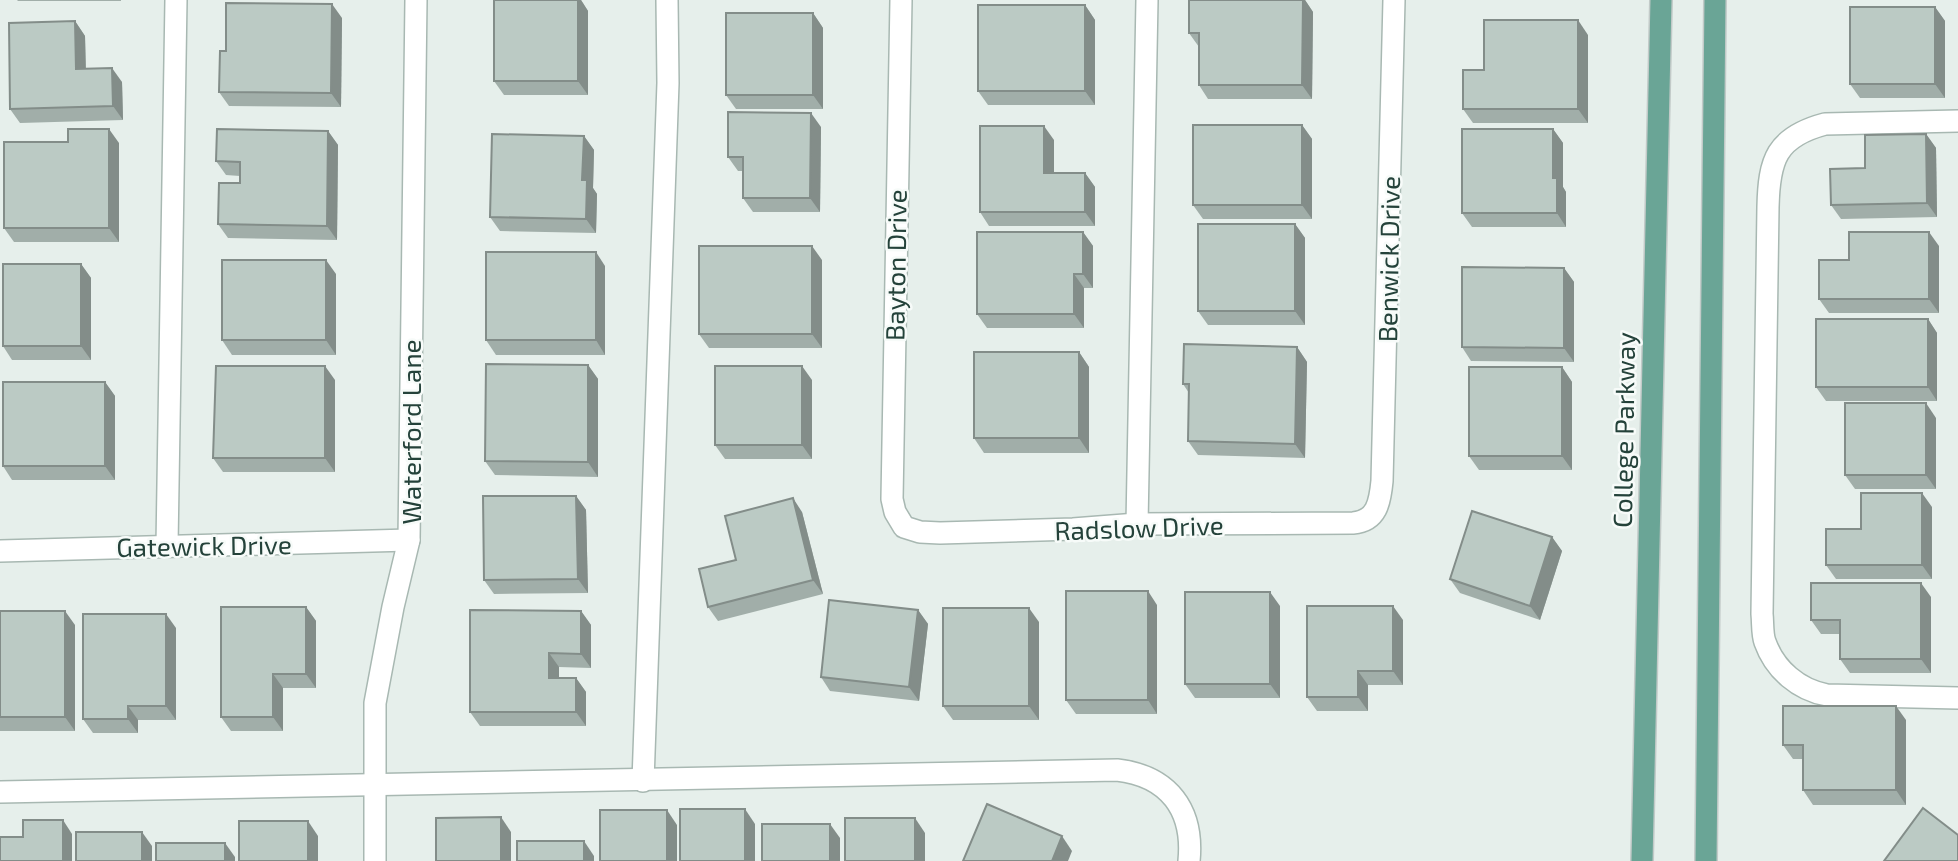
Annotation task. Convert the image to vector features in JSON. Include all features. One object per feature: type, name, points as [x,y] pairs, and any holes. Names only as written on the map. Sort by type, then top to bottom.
[{"type":"main road","name":"College Parkway","points":[[1642,861],[1661,0]]},
{"type":"main road","points":[[1706,861],[1715,0]]},
{"type":"street","points":[[167,545],[176,0]]},
{"type":"street","name":"Waterford Lane","points":[[375,861],[374,703],[409,540],[416,0]]},
{"type":"street","points":[[643,781],[668,83],[667,0]]},
{"type":"street","name":"Bayton Drive","points":[[901,0],[892,485],[895,512],[904,527]]},
{"type":"street","points":[[1137,524],[1147,0]]},
{"type":"street","name":"Benwick Drive","points":[[1372,516],[1378,508],[1382,481],[1394,0]]},
{"type":"street","points":[[1958,121],[1825,124],[1794,136],[1772,166],[1769,174],[1768,207],[1762,614],[1764,640],[1774,661],[1794,681],[1807,689],[1827,695],[1958,698]]},
{"type":"street","name":"Radslow Drive","points":[[904,527],[920,532],[940,533],[1137,524],[1353,523],[1362,522],[1372,516]]},
{"type":"street","name":"Gatewick Drive","points":[[0,551],[409,540]]},
{"type":"street","points":[[0,792],[1131,772],[1154,780],[1177,801],[1186,819],[1189,861]]},
{"type":"building","points":[[494,0],[578,0],[578,81],[494,81]]},
{"type":"building","points":[[1189,0],[1303,0],[1302,85],[1199,85],[1199,33],[1189,33]]},
{"type":"building","points":[[226,3],[332,4],[331,93],[219,92],[220,51],[226,51]]},
{"type":"building","points":[[978,5],[1085,5],[1085,91],[978,91]]},
{"type":"building","points":[[1850,7],[1935,7],[1935,84],[1850,84]]},
{"type":"building","points":[[726,13],[813,13],[813,95],[726,95]]},
{"type":"building","points":[[1484,20],[1578,20],[1578,109],[1463,109],[1463,70],[1484,70]]},
{"type":"building","points":[[75,21],[76,69],[112,68],[113,106],[10,109],[9,23]]},
{"type":"building","points":[[728,112],[811,113],[810,198],[743,198],[743,157],[728,157]]},
{"type":"building","points":[[1193,125],[1302,125],[1302,205],[1193,205]]},
{"type":"building","points":[[980,126],[1044,126],[1044,173],[1085,173],[1085,212],[980,212]]},
{"type":"building","points":[[68,129],[109,129],[109,228],[4,228],[4,142],[68,142]]},
{"type":"building","points":[[217,129],[328,131],[327,226],[218,224],[219,183],[240,183],[240,162],[216,161]]},
{"type":"building","points":[[1462,129],[1553,129],[1553,178],[1557,178],[1557,213],[1462,213]]},
{"type":"building","points":[[492,134],[584,136],[582,180],[587,180],[586,219],[490,217]]},
{"type":"building","points":[[1926,134],[1927,203],[1831,205],[1830,169],[1865,168],[1865,135]]},
{"type":"building","points":[[1198,224],[1295,224],[1295,311],[1198,311]]},
{"type":"building","points":[[977,232],[1083,232],[1083,274],[1074,274],[1074,314],[977,314]]},
{"type":"building","points":[[1849,232],[1929,232],[1929,299],[1819,299],[1819,260],[1849,260]]},
{"type":"building","points":[[699,246],[812,246],[812,334],[699,334]]},
{"type":"building","points":[[486,252],[596,252],[596,340],[486,340]]},
{"type":"building","points":[[222,260],[326,260],[326,340],[222,340]]},
{"type":"building","points":[[3,264],[81,264],[81,346],[3,346]]},
{"type":"building","points":[[1462,267],[1564,268],[1564,348],[1462,347]]},
{"type":"building","points":[[1816,319],[1928,319],[1928,387],[1816,387]]},
{"type":"building","points":[[1184,344],[1297,347],[1295,444],[1188,441],[1189,384],[1183,384]]},
{"type":"building","points":[[974,352],[1079,352],[1079,438],[974,438]]},
{"type":"building","points":[[486,364],[588,365],[588,462],[485,461]]},
{"type":"building","points":[[216,366],[325,366],[325,458],[213,458]]},
{"type":"building","points":[[715,366],[802,366],[802,445],[715,445]]},
{"type":"building","points":[[1469,367],[1562,367],[1562,456],[1469,456]]},
{"type":"building","points":[[3,382],[105,382],[105,466],[3,466]]},
{"type":"building","points":[[1845,403],[1926,403],[1926,475],[1845,475]]},
{"type":"building","points":[[1861,493],[1922,493],[1922,565],[1826,565],[1826,529],[1861,529]]},
{"type":"building","points":[[483,496],[576,496],[578,579],[484,580]]},
{"type":"building","points":[[793,498],[813,580],[708,607],[699,569],[736,560],[725,516]]},
{"type":"building","points":[[1472,511],[1552,537],[1530,606],[1450,579]]},
{"type":"building","points":[[1811,583],[1921,583],[1921,659],[1840,659],[1840,620],[1811,620]]},
{"type":"building","points":[[1066,591],[1148,591],[1148,700],[1066,700]]},
{"type":"building","points":[[1185,592],[1270,592],[1270,684],[1185,684]]},
{"type":"building","points":[[829,600],[918,610],[909,687],[821,677]]},
{"type":"building","points":[[1307,606],[1393,606],[1393,671],[1358,671],[1358,697],[1307,697]]},
{"type":"building","points":[[221,607],[306,607],[306,674],[273,674],[273,717],[221,717]]},
{"type":"building","points":[[943,608],[1029,608],[1029,706],[943,706]]},
{"type":"building","points":[[470,610],[581,611],[581,654],[549,653],[549,678],[576,678],[576,712],[470,712]]},
{"type":"building","points":[[0,611],[65,611],[65,717],[0,717]]},
{"type":"building","points":[[83,614],[166,614],[166,706],[128,706],[128,719],[83,719]]},
{"type":"building","points":[[1783,706],[1896,706],[1896,790],[1803,790],[1803,745],[1783,745]]},
{"type":"building","points":[[987,804],[1062,836],[1052,861],[963,861]]},
{"type":"building","points":[[1923,808],[1958,835],[1958,861],[1884,861]]},
{"type":"building","points":[[680,809],[745,809],[745,861],[680,861]]},
{"type":"building","points":[[600,810],[667,810],[667,861],[600,861]]},
{"type":"building","points":[[501,817],[501,861],[436,861],[436,818]]},
{"type":"building","points":[[845,818],[915,818],[915,861],[845,861]]},
{"type":"building","points":[[23,820],[63,820],[63,861],[0,861],[0,837],[23,837]]},
{"type":"building","points":[[239,821],[308,821],[308,861],[239,861]]},
{"type":"building","points":[[762,824],[830,824],[830,861],[762,861]]},
{"type":"building","points":[[76,832],[142,832],[142,861],[76,861]]},
{"type":"building","points":[[517,841],[584,841],[584,861],[517,861]]},
{"type":"building","points":[[156,843],[225,843],[225,861],[156,861]]}]
